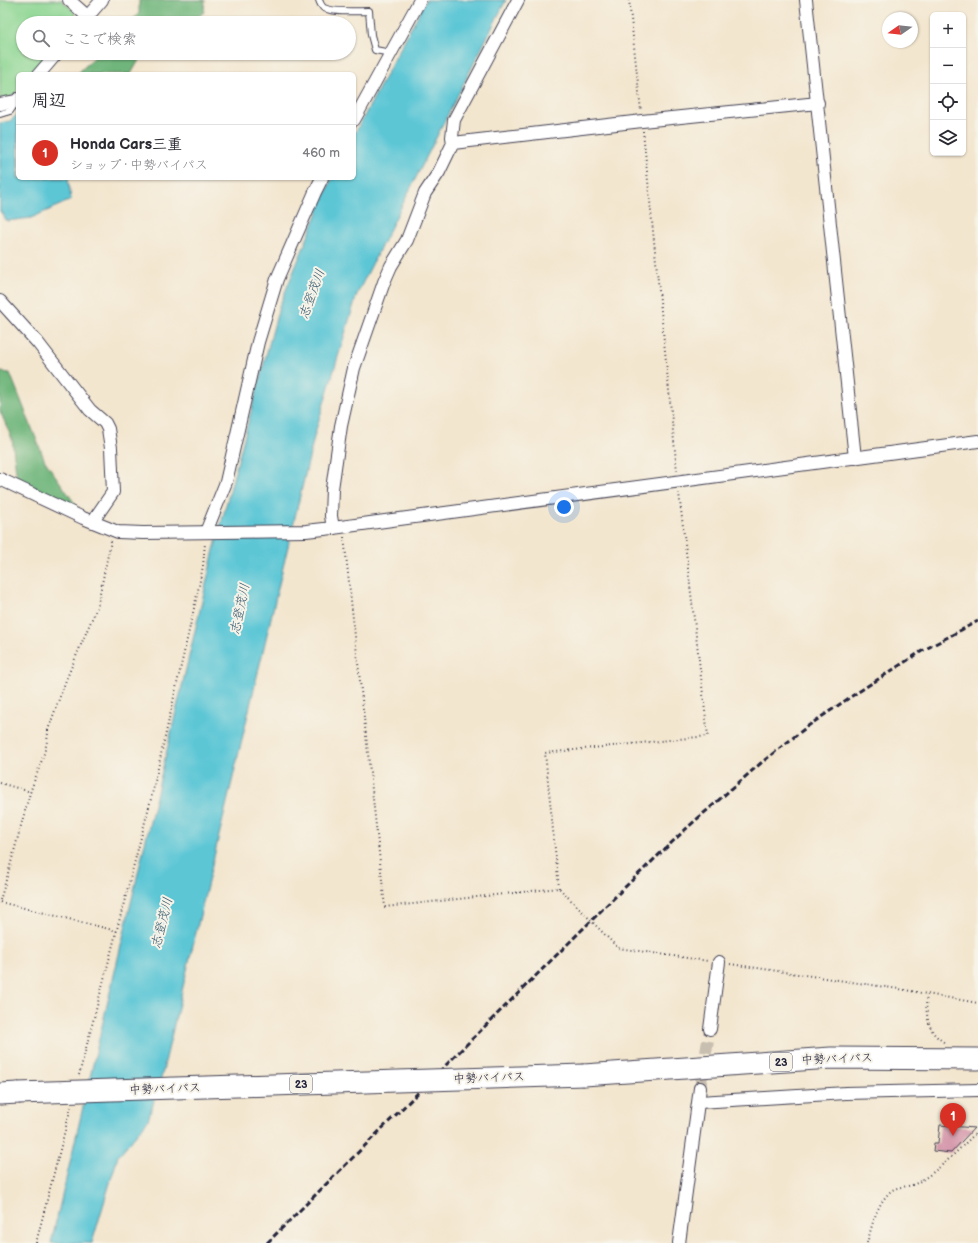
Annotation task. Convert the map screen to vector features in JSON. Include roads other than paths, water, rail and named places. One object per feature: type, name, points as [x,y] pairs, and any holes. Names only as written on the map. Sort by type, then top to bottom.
[{"type":"highway","name":"中勢バイパス","points":[[9,1094],[584,1075],[831,1058],[978,1059]]},
{"type":"street","points":[[68,0],[81,16]]},
{"type":"street","points":[[88,16],[102,0]]},
{"type":"street","points":[[356,116],[420,0]]},
{"type":"street","points":[[338,527],[331,516],[332,489],[341,426],[354,368],[391,266],[407,240],[425,193],[439,172],[453,143],[452,137],[454,120],[518,0]]},
{"type":"street","points":[[806,0],[855,458]]},
{"type":"street","points":[[41,72],[51,60]]},
{"type":"street","points":[[0,104],[16,100]]},
{"type":"street","points":[[453,143],[642,121],[818,103]]},
{"type":"street","points":[[209,532],[226,482],[258,342],[277,279],[321,180]]},
{"type":"street","points":[[0,301],[38,343],[90,410],[106,423],[111,448],[113,492],[92,521]]},
{"type":"street","points":[[0,479],[83,518],[114,529],[118,532],[306,531],[978,441]]},
{"type":"street","points":[[710,1029],[719,962]]},
{"type":"street","points":[[679,1243],[700,1088]]},
{"type":"street","points":[[699,1102],[846,1092],[978,1090]]},
{"type":"lane","points":[[319,0],[320,4],[324,8],[346,12],[369,11],[371,35],[375,50],[391,53]]},
{"type":"lane","points":[[0,114],[10,111],[16,102]]},
{"type":"water","name":"志登茂川","points":[[426,0],[506,0],[357,294],[315,433],[162,1075],[148,1120],[118,1156],[92,1243],[51,1243],[214,550],[279,307],[331,180],[356,180],[356,131]]},
{"type":"water","points":[[16,116],[16,180],[68,180],[71,200],[31,218],[7,221],[0,211],[0,123],[10,121]]},
{"type":"tunnel","points":[[700,1088],[710,1029]]},
{"type":"railway","points":[[267,1243],[624,888],[688,827],[761,763],[808,726],[849,698],[922,651],[978,621]]},
{"type":"place","name":"Honda Cars三重","points":[[953,1136]]}]
